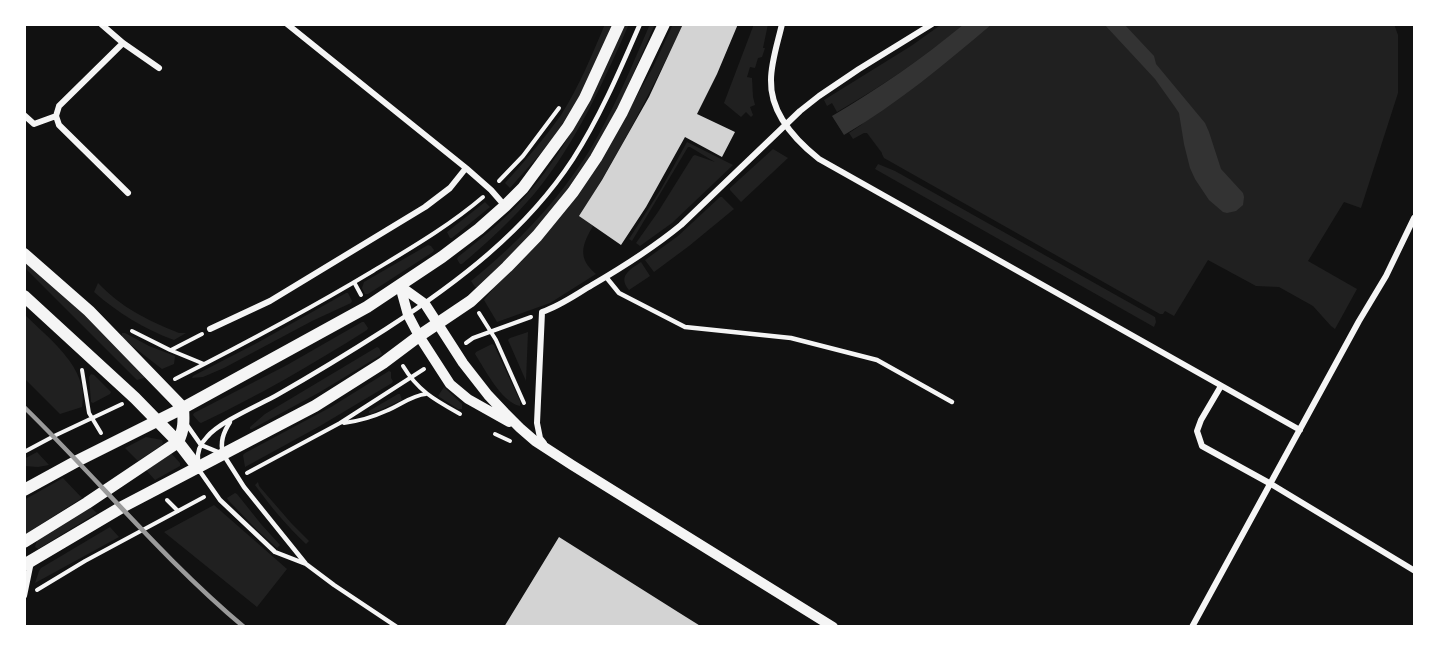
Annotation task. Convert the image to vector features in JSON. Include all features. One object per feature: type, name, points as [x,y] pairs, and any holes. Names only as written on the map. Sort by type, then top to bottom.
[{"type":"main road","points":[[24,490],[183,408],[367,307],[449,252],[505,206],[523,188],[568,128],[585,98],[619,24]]},
{"type":"main road","points":[[28,563],[122,507],[315,406],[383,363],[471,301],[537,236],[573,192],[596,158],[622,112],[664,24]]},
{"type":"main road","points":[[24,254],[89,311],[183,408],[184,424],[183,433],[178,442],[24,542]]},
{"type":"main road","points":[[24,296],[135,398],[178,442],[198,468]]},
{"type":"street","points":[[101,24],[123,43],[159,68]]},
{"type":"street","points":[[287,24],[466,168],[505,206]]},
{"type":"street","points":[[782,24],[771,80],[775,104],[794,137],[819,159],[1300,430]]},
{"type":"street","points":[[547,449],[540,438],[537,423],[542,312],[557,306],[641,255],[681,225],[786,124],[819,96],[932,24]]},
{"type":"street","points":[[123,43],[59,106],[56,116],[59,125],[128,193]]},
{"type":"street","points":[[24,115],[34,124],[56,116]]},
{"type":"street","points":[[210,329],[270,301],[424,207],[450,188],[466,168]]},
{"type":"street","points":[[1192,627],[1359,321],[1386,276],[1414,218]]},
{"type":"street","points":[[400,286],[424,304],[488,395],[520,428],[547,449],[834,627]]},
{"type":"street","points":[[400,286],[408,315],[450,384],[468,399],[520,428]]},
{"type":"street","points":[[1221,386],[1197,431],[1202,446],[1271,484],[1415,571]]},
{"type":"street","points":[[24,596],[28,563]]},
{"type":"lane","points":[[306,564],[275,552],[220,500],[198,468],[197,455],[201,445],[208,435],[231,420],[308,378],[408,315],[477,265],[504,241],[552,188],[573,159],[605,102],[640,24]]},
{"type":"lane","points":[[606,277],[619,293],[686,327],[791,338],[877,360],[952,402]]},
{"type":"lane","points":[[183,408],[188,427],[201,445],[223,454]]},
{"type":"lane","points":[[231,420],[224,432],[221,445],[223,454],[244,487],[306,564],[397,627]]},
{"type":"path","points":[[161,385],[205,364],[328,297],[430,237],[491,190],[523,156],[559,108]]},
{"type":"path","points":[[471,301],[496,340],[527,410]]},
{"type":"path","points":[[490,332],[542,312]]},
{"type":"path","points":[[170,350],[210,329]]},
{"type":"path","points":[[130,330],[205,364]]},
{"type":"path","points":[[78,345],[88,413],[91,419]]},
{"type":"path","points":[[426,394],[419,395],[368,419],[340,423],[435,362]]},
{"type":"path","points":[[24,453],[54,436],[135,398]]},
{"type":"path","points":[[34,592],[142,530]]},
{"type":"shaded area","points":[[605,24],[612,24],[599,58],[573,108],[541,153],[510,188],[505,183],[541,141],[568,104]]},
{"type":"shaded area","points":[[624,24],[629,24],[599,90],[550,174],[491,239],[460,264],[458,257],[513,210],[558,153],[582,112]]},
{"type":"shaded area","points":[[650,24],[655,24],[623,97],[599,143],[563,196],[516,252],[475,287],[471,281],[537,220],[579,167],[607,118]]},
{"type":"shaded area","points":[[673,24],[683,24],[634,122],[580,216],[593,226],[583,251],[586,262],[596,274],[550,303],[497,322],[484,300],[621,124],[653,67]]},
{"type":"shaded area","points":[[754,24],[768,24],[763,48],[765,48],[755,68],[750,67],[747,77],[752,78],[755,105],[750,107],[753,115],[751,117],[746,112],[741,117],[724,103]]},
{"type":"shaded area","points":[[942,24],[964,24],[919,59],[854,102],[837,112],[832,103],[827,106],[824,100]]},
{"type":"shaded area","points":[[964,24],[992,24],[902,97],[844,135],[832,116],[900,73]]},
{"type":"shaded area","points":[[976,24],[1394,24],[1398,35],[1398,93],[1361,208],[1344,202],[1308,261],[1357,289],[1335,329],[1313,306],[1279,287],[1256,286],[1208,260],[1174,316],[1165,311],[1160,314],[884,158],[867,133],[853,139],[849,133]]},
{"type":"shaded area","points":[[1104,24],[1124,24],[1154,56],[1156,64],[1205,123],[1221,169],[1243,193],[1243,205],[1236,211],[1223,212],[1209,200],[1190,168],[1179,113],[1155,79]]},
{"type":"shaded area","points":[[687,142],[733,165],[672,223],[640,246],[636,243],[693,156],[715,162],[688,147],[632,241],[629,239],[661,189]]},
{"type":"shaded area","points":[[773,149],[788,158],[741,202],[730,188]]},
{"type":"shaded area","points":[[878,164],[895,171],[1155,317],[1154,327],[875,169]]},
{"type":"shaded area","points":[[720,197],[734,209],[654,272],[645,260],[678,236]]},
{"type":"shaded area","points":[[485,202],[490,207],[450,238],[447,232]]},
{"type":"shaded area","points":[[428,245],[434,250],[433,252],[365,294],[362,288],[364,282]]},
{"type":"shaded area","points":[[24,257],[68,298],[144,378],[137,380],[24,267]]},
{"type":"shaded area","points":[[641,262],[650,276],[629,290],[624,281],[625,277]]},
{"type":"shaded area","points":[[98,283],[116,300],[136,312],[179,333],[186,333],[174,340],[142,326],[112,307],[94,292]]},
{"type":"shaded area","points":[[346,293],[351,303],[224,368],[203,377],[192,378],[193,376]]},
{"type":"shaded area","points":[[24,314],[55,344],[73,367],[80,379],[83,393],[82,407],[60,414],[24,378]]},
{"type":"shaded area","points":[[362,322],[368,328],[367,330],[264,391],[201,423],[193,415],[287,365]]},
{"type":"shaded area","points":[[528,332],[526,381],[508,340]]},
{"type":"shaded area","points":[[122,333],[175,356],[174,364],[162,369],[122,338]]},
{"type":"shaded area","points":[[492,344],[520,401],[520,406],[500,392],[475,354]]},
{"type":"shaded area","points":[[377,347],[381,355],[320,392],[250,429],[265,414]]},
{"type":"shaded area","points":[[389,371],[392,383],[245,467],[243,455],[245,453],[331,407]]},
{"type":"shaded area","points":[[91,374],[111,392],[93,403],[91,402],[89,377]]},
{"type":"shaded area","points":[[444,387],[462,404],[462,409],[458,409],[438,396]]},
{"type":"shaded area","points":[[398,394],[402,400],[369,413],[369,411]]},
{"type":"shaded area","points":[[146,437],[162,440],[163,443],[138,461],[125,448]]},
{"type":"shaded area","points":[[37,452],[49,465],[24,466],[24,459]]},
{"type":"shaded area","points":[[171,453],[180,466],[155,480],[146,470]]},
{"type":"shaded area","points":[[63,478],[82,498],[24,535],[24,500]]},
{"type":"shaded area","points":[[258,482],[259,486],[309,541],[306,544],[267,501],[255,485]]},
{"type":"shaded area","points":[[235,493],[280,545],[277,548],[228,500],[227,498]]},
{"type":"shaded area","points":[[214,505],[287,569],[257,607],[164,532]]},
{"type":"shaded area","points":[[89,506],[97,513],[38,549],[35,547],[37,540]]},
{"type":"shaded area","points":[[110,527],[119,537],[35,583],[41,568]]},
{"type":"building","points":[[683,24],[738,24],[697,114],[735,132],[722,157],[685,137],[646,207],[621,245],[579,216],[649,97]]},
{"type":"building","points":[[559,537],[678,612],[702,627],[504,627]]},
{"type":"railway","points":[[24,407],[159,547],[244,627]]}]
